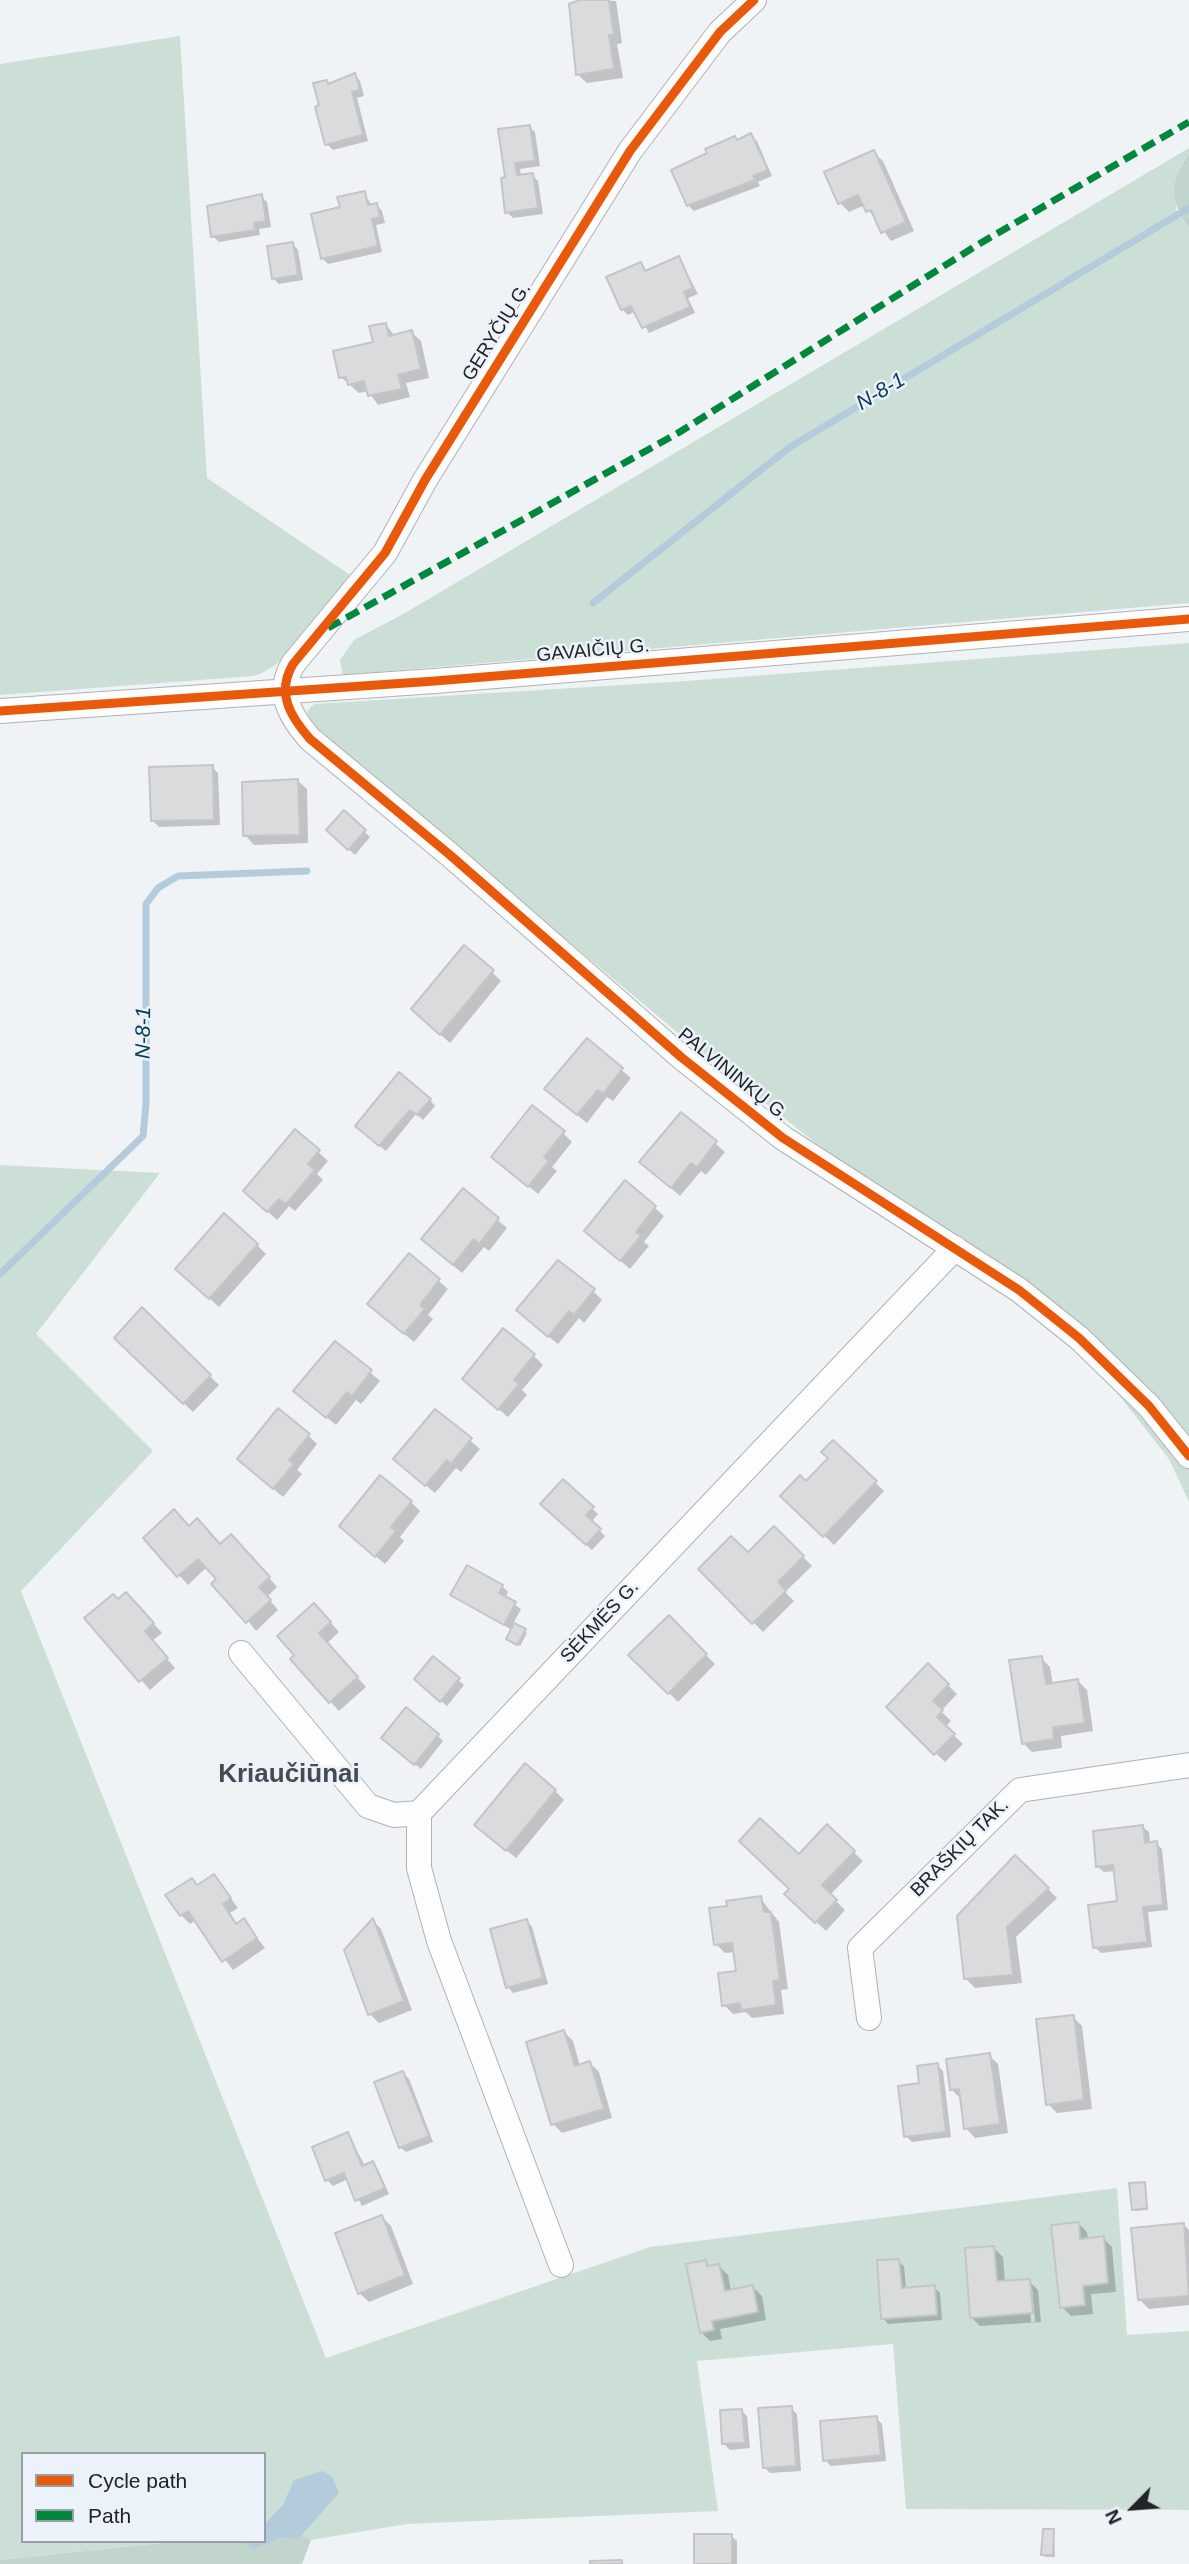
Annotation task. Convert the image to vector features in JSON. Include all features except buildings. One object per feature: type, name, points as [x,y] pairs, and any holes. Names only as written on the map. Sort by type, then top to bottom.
[{"type":"street","name":"GERYČIŲ G.","points":[[284,690],[293,664],[385,553],[425,480],[630,150],[720,32],[754,0]]},
{"type":"street","name":"GAVAIČIŲ G.","points":[[0,712],[462,679],[1189,619]]},
{"type":"street","name":"PALVININKŲ G.","points":[[284,690],[293,720],[310,738],[450,855],[681,1057],[783,1138],[1019,1290],[1079,1338],[1149,1406],[1189,1456]]},
{"type":"street","name":"SĖKMĖS G.","points":[[419,1813],[955,1248]]},
{"type":"street","points":[[241,1653],[368,1806],[394,1815],[419,1813],[419,1868],[439,1941],[561,2265]]},
{"type":"street","name":"BRAŠKIŲ TAK.","points":[[869,2018],[860,1948],[1020,1790],[1189,1765]]},
{"type":"green space","points":[[180,36],[207,478],[353,577],[282,660],[254,676],[0,695],[0,64]]},
{"type":"green space","points":[[1189,148],[1189,154],[1181,165],[1176,210],[1189,228],[1189,603],[343,675],[340,660],[354,640],[405,613]]},
{"type":"green space","points":[[1189,154],[1189,228],[1178,209],[1174,191],[1178,173]]},
{"type":"green space","points":[[1189,643],[1189,1502],[1169,1459],[1098,1368],[974,1250],[823,1149],[702,1053],[311,726],[307,711],[314,704],[686,681]]},
{"type":"green space","points":[[0,1165],[160,1173],[36,1334],[153,1451],[21,1591],[326,2358],[650,2247],[1117,2188],[1127,2335],[1189,2331],[1189,2510],[906,2509],[893,2344],[697,2361],[718,2511],[407,2524],[311,2540],[295,2530],[266,2533],[266,2452],[21,2452],[21,2543],[161,2543],[0,2560]]},
{"type":"green space","points":[[295,2530],[311,2540],[302,2564],[0,2564],[0,2560],[161,2543],[266,2543],[266,2540]]},
{"type":"water","points":[[323,2471],[332,2477],[339,2493],[298,2539],[282,2537],[253,2549],[243,2543],[266,2543],[266,2523],[283,2505],[294,2480]]},
{"type":"waterway","name":"N-8-1","points":[[593,603],[790,447],[1189,208]]},
{"type":"waterway","name":"N-8-1","points":[[0,1274],[143,1136],[146,1104],[146,904],[158,888],[178,876],[307,871]]},
{"type":"marked path","points":[[328,628],[678,433],[979,244],[1189,122]]},
{"type":"cycle path","points":[[754,0],[720,32],[630,151],[425,480],[385,553],[293,664],[286,685],[288,704],[291,713],[310,739],[450,855],[681,1057],[783,1138],[1019,1290],[1079,1338],[1149,1406],[1189,1456]]},
{"type":"cycle path","points":[[0,711],[435,681],[1189,619]]},
{"type":"district","name":"Kriaučiūnai","points":[[289,1775]]}]
